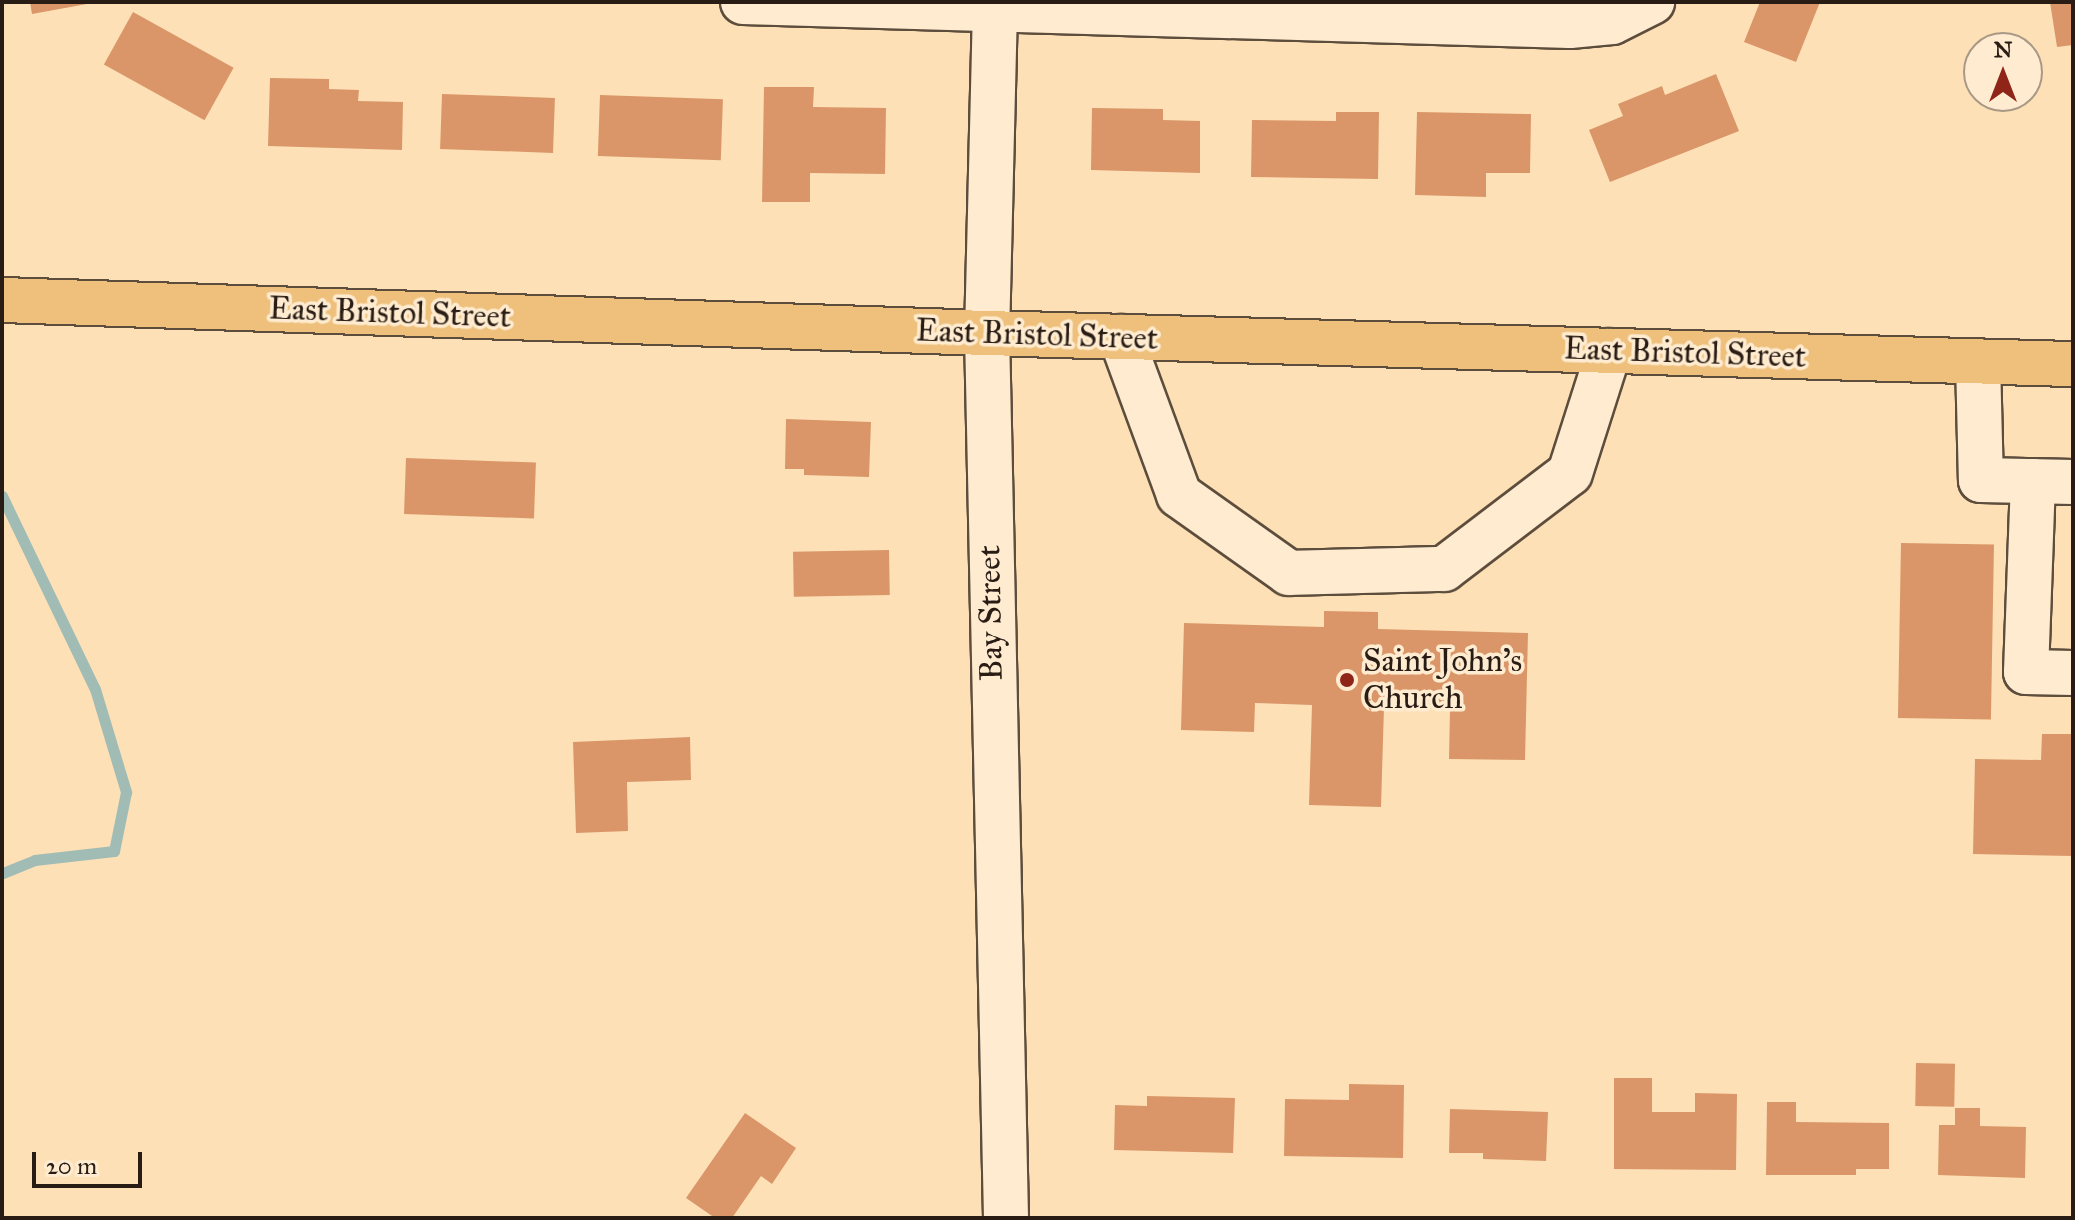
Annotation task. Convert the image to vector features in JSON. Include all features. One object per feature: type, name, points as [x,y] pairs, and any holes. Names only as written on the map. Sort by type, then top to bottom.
[{"type":"main road","name":"East Bristol Street","points":[[2,300],[987,333],[2073,364]]},
{"type":"street","points":[[743,2],[995,8],[1196,8],[1570,26],[1612,22],[1652,2]]},
{"type":"street","name":"Bay Street","points":[[995,8],[987,333],[1006,1218]]},
{"type":"street","points":[[1121,337],[1179,495],[1289,573],[1444,569],[1570,473],[1609,351]]},
{"type":"street","points":[[1978,361],[1981,480],[2053,481],[2026,672],[2073,673]]},
{"type":"building","points":[[30,2],[87,2],[87,4],[32,14]]},
{"type":"building","points":[[1760,2],[1820,2],[1796,62],[1744,42]]},
{"type":"building","points":[[2050,2],[2073,2],[2073,45],[2057,47]]},
{"type":"building","points":[[133,12],[234,68],[204,120],[104,64]]},
{"type":"building","points":[[1716,74],[1739,131],[1610,182],[1589,130],[1623,116],[1618,104],[1662,86],[1665,95]]},
{"type":"building","points":[[270,78],[329,79],[329,89],[359,90],[358,101],[403,102],[402,150],[268,146]]},
{"type":"building","points":[[764,87],[814,87],[813,107],[886,108],[885,174],[810,173],[810,202],[762,202]]},
{"type":"building","points":[[442,94],[555,98],[553,153],[440,149]]},
{"type":"building","points":[[600,95],[723,99],[721,160],[598,156]]},
{"type":"building","points":[[1092,108],[1163,109],[1163,120],[1200,121],[1200,173],[1091,170]]},
{"type":"building","points":[[1336,112],[1379,112],[1378,179],[1251,177],[1252,120],[1336,121]]},
{"type":"building","points":[[1417,112],[1531,114],[1530,173],[1486,173],[1486,197],[1415,195]]},
{"type":"building","points":[[786,419],[871,422],[869,477],[804,475],[804,469],[785,469]]},
{"type":"building","points":[[406,458],[536,463],[534,519],[404,514]]},
{"type":"building","points":[[1901,543],[1994,545],[1991,720],[1898,718]]},
{"type":"building","points":[[889,550],[890,595],[794,597],[793,552]]},
{"type":"building","points":[[1324,611],[1378,612],[1378,629],[1528,633],[1525,760],[1449,759],[1450,709],[1384,707],[1381,807],[1309,805],[1312,705],[1255,703],[1254,732],[1181,730],[1184,623],[1324,627]]},
{"type":"building","points":[[2042,734],[2073,734],[2073,856],[1973,854],[1975,759],[2041,760]]},
{"type":"building","points":[[690,737],[691,780],[627,782],[628,831],[576,833],[573,742]]},
{"type":"building","points":[[1916,1063],[1955,1064],[1954,1107],[1915,1106]]},
{"type":"building","points":[[1614,1078],[1652,1078],[1652,1112],[1695,1112],[1695,1093],[1737,1094],[1736,1170],[1614,1169]]},
{"type":"building","points":[[1349,1084],[1404,1085],[1403,1158],[1284,1156],[1285,1099],[1349,1100]]},
{"type":"building","points":[[1147,1096],[1235,1098],[1233,1153],[1114,1150],[1115,1105],[1147,1106]]},
{"type":"building","points":[[1767,1102],[1796,1102],[1796,1122],[1889,1123],[1889,1169],[1856,1169],[1856,1175],[1766,1175]]},
{"type":"building","points":[[1955,1108],[1980,1108],[1980,1126],[2026,1127],[2025,1178],[1938,1175],[1939,1125],[1955,1125]]},
{"type":"building","points":[[1450,1109],[1548,1112],[1546,1161],[1483,1159],[1483,1153],[1449,1153]]},
{"type":"building","points":[[745,1113],[796,1148],[772,1184],[761,1176],[732,1218],[715,1218],[686,1198]]},
{"type":"waterway","points":[[2,496],[95,689],[126,792],[114,851],[35,860],[2,873]]},
{"type":"place","name":"Saint John's Church","points":[[1347,680]]}]
